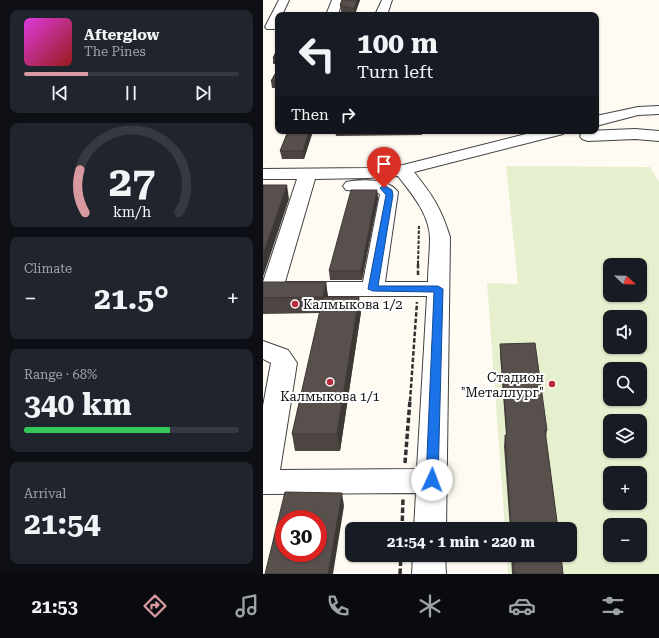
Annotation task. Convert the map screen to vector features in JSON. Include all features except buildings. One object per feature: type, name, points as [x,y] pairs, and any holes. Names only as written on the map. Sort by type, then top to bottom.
[{"type":"street","points":[[278,12],[284,0]]},
{"type":"street","points":[[333,12],[337,0]]},
{"type":"street","points":[[382,12],[387,0]]},
{"type":"street","points":[[599,120],[638,111],[659,110]]},
{"type":"street","points":[[263,188],[306,180],[403,170],[517,135],[527,134]]},
{"type":"street","points":[[585,138],[635,134],[659,136]]},
{"type":"street","points":[[585,138],[628,147]]},
{"type":"street","points":[[403,170],[423,195],[433,213],[440,237],[428,289],[418,481],[428,522]]},
{"type":"street","points":[[263,174],[306,180],[373,186],[384,188],[389,192],[373,289]]},
{"type":"street","points":[[306,180],[267,288],[428,289]]},
{"type":"street","points":[[263,349],[279,356],[284,363],[263,482],[418,481]]},
{"type":"street","points":[[429,562],[429,574]]},
{"type":"path","points":[[404,522],[418,481],[428,289],[419,220]]},
{"type":"path","points":[[400,574],[401,562]]},
{"type":"green space","name":"Стадион \"Металлург\"","points":[[506,166],[650,167],[659,182],[659,574],[508,574],[507,562],[577,562],[577,522],[504,522],[487,283],[518,284]]},
{"type":"place","name":"Калмыкова 1/2","points":[[295,304]]},
{"type":"place","name":"Калмыкова 1/1","points":[[330,382]]},
{"type":"place","name":"Стадион \"Металлург\"","points":[[552,384]]},
{"type":"route","points":[[384,188],[387,189],[389,195],[373,289],[438,289],[432,480]]}]
